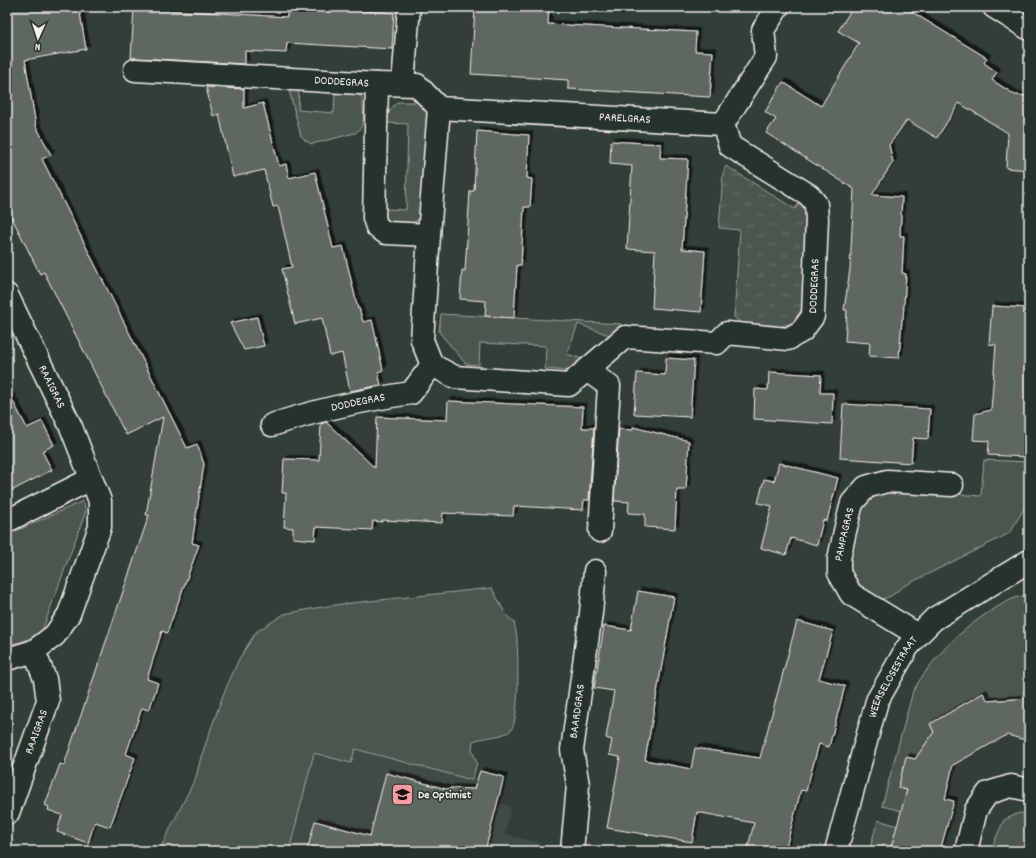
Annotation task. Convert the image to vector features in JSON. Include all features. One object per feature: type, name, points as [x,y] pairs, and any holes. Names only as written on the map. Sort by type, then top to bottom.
[{"type":"street","points":[[403,84],[409,7]]},
{"type":"street","points":[[723,124],[766,58],[763,30],[778,7]]},
{"type":"street","points":[[994,7],[1029,29]]},
{"type":"street","name":"DODDEGRAS","points":[[135,70],[376,84],[374,218],[377,227],[386,233],[429,235]]},
{"type":"street","points":[[376,84],[417,85],[439,108],[422,340],[432,365]]},
{"type":"street","name":"PARELGRAS","points":[[439,108],[723,124]]},
{"type":"street","name":"DODDEGRAS","points":[[272,425],[300,416],[385,397],[411,393],[432,365],[455,377],[569,384],[588,370],[625,337],[717,343],[727,333],[788,339],[802,331],[813,316],[817,219],[816,204],[808,194],[730,146],[723,124]]},
{"type":"street","name":"RAAIGRAS","points":[[7,295],[71,427],[100,501],[100,527],[69,614],[55,635],[34,651],[11,658],[7,657]]},
{"type":"street","points":[[588,370],[609,386],[600,531]]},
{"type":"street","points":[[7,521],[91,479]]},
{"type":"street","name":"PAMPAGRAS","points":[[918,634],[852,594],[839,573],[839,559],[845,531],[852,503],[866,487],[887,482],[952,485]]},
{"type":"street","name":"WEERSELOSESTRAAT","points":[[836,851],[877,702],[898,664],[918,634],[934,619],[1029,561]]},
{"type":"street","name":"BAARDGRAS","points":[[573,851],[578,785],[572,750],[591,612],[594,571]]},
{"type":"street","name":"RAAIGRAS","points":[[8,813],[48,701],[46,679],[34,651]]},
{"type":"street","points":[[966,851],[976,810],[988,794],[1012,786],[1029,790]]},
{"type":"shaded area","name":"De Optimist","points":[[355,749],[501,788],[498,803],[511,807],[505,834],[541,843],[538,851],[290,851],[314,753],[351,763]]},
{"type":"green space","points":[[289,90],[299,91],[298,110],[334,113],[335,93],[360,95],[362,98],[363,112],[363,122],[361,127],[355,133],[312,144],[306,141],[301,136]]},
{"type":"green space","points":[[398,102],[419,102],[425,107],[428,115],[421,216],[415,222],[408,224],[391,223],[385,217],[385,209],[406,210],[408,124],[387,123],[390,111]]},
{"type":"green space","points":[[726,166],[795,209],[800,201],[804,205],[806,212],[807,240],[802,309],[792,323],[776,328],[744,326],[734,317],[740,230],[719,228],[723,173]]},
{"type":"green space","points":[[441,314],[621,324],[620,328],[612,336],[578,324],[567,354],[585,360],[572,371],[545,369],[546,346],[480,343],[479,365],[466,364],[439,332]]},
{"type":"green space","points":[[984,460],[1029,462],[1029,500],[1008,534],[904,586],[891,596],[883,599],[871,594],[857,582],[851,571],[849,561],[862,504],[888,489],[981,496]]},
{"type":"green space","points":[[83,501],[86,511],[42,631],[25,640],[7,644],[7,535]]},
{"type":"green space","points":[[492,588],[506,615],[514,622],[518,672],[516,713],[514,724],[508,732],[499,736],[473,741],[472,750],[477,763],[472,780],[355,749],[351,763],[314,753],[289,851],[159,851],[196,777],[201,757],[223,695],[239,659],[256,632],[284,614],[316,608]]},
{"type":"green space","points":[[1029,595],[1029,691],[1024,690],[1021,699],[988,701],[983,693],[930,724],[934,732],[915,759],[906,757],[899,788],[907,790],[902,811],[882,806],[913,691],[929,667],[958,636],[980,618],[1005,602],[1014,598]]},
{"type":"green space","points":[[1019,813],[1029,814],[1029,851],[993,851],[994,842],[1004,820]]},
{"type":"green space","points":[[878,820],[898,826],[892,846],[884,844],[881,851],[869,851]]},
{"type":"building","points":[[7,7],[79,7],[86,49],[25,60],[36,126],[51,155],[42,159],[187,448],[197,444],[204,464],[192,543],[199,545],[167,633],[162,631],[147,679],[158,683],[150,708],[148,710],[142,708],[126,754],[135,758],[110,827],[95,822],[88,843],[57,832],[62,815],[48,810],[49,807],[45,805],[60,764],[64,765],[149,515],[146,515],[163,417],[126,435],[44,272],[40,274],[7,208]]},
{"type":"building","points":[[287,7],[335,7],[335,9],[394,13],[392,49],[287,43],[286,53],[245,51],[245,64],[131,58],[134,8],[287,17]]},
{"type":"building","points":[[475,7],[549,7],[548,24],[696,32],[695,51],[713,52],[710,97],[568,89],[568,80],[471,74]]},
{"type":"building","points":[[853,7],[904,7],[987,58],[984,63],[997,72],[992,80],[1015,95],[1029,96],[1029,170],[1006,168],[1008,133],[959,103],[937,138],[907,120],[889,145],[893,162],[872,195],[902,197],[900,236],[904,236],[902,273],[906,274],[899,358],[869,356],[870,343],[845,341],[847,310],[844,310],[850,269],[854,189],[766,133],[776,119],[765,112],[783,82],[821,106],[859,43],[838,31]]},
{"type":"building","points":[[206,87],[244,89],[244,108],[263,103],[279,166],[286,164],[289,178],[315,172],[333,248],[343,246],[358,309],[359,308],[363,322],[372,320],[383,370],[378,372],[381,385],[350,391],[342,353],[330,356],[322,318],[295,324],[282,269],[292,267],[278,206],[273,207],[264,170],[233,177],[219,114],[213,116]]},
{"type":"building","points":[[477,131],[529,135],[527,178],[532,179],[530,207],[524,207],[521,265],[517,265],[514,318],[485,316],[486,301],[460,299],[462,270],[465,271],[470,191],[474,191]]},
{"type":"building","points":[[611,141],[661,144],[660,158],[688,159],[682,249],[705,251],[701,312],[652,308],[655,251],[627,249],[632,166],[610,164]]},
{"type":"building","points":[[992,306],[1029,308],[1029,390],[1025,457],[988,455],[989,441],[973,440],[975,414],[991,410],[996,345],[989,344]]},
{"type":"building","points":[[257,317],[264,346],[244,350],[230,323]]},
{"type":"building","points":[[666,358],[694,360],[690,417],[634,414],[637,373],[665,375]]},
{"type":"building","points":[[769,372],[821,375],[820,393],[833,393],[832,424],[754,419],[755,389],[768,390]]},
{"type":"building","points":[[7,390],[27,428],[42,421],[54,445],[42,451],[52,470],[7,493]]},
{"type":"building","points":[[448,401],[583,407],[582,428],[594,428],[589,500],[584,500],[583,510],[514,506],[513,516],[443,513],[442,523],[382,520],[382,522],[373,521],[372,530],[316,527],[315,540],[293,538],[293,528],[284,527],[286,493],[282,493],[284,459],[319,460],[321,424],[326,422],[375,468],[377,417],[447,420]]},
{"type":"building","points":[[843,404],[930,409],[928,439],[913,438],[911,463],[840,458]]},
{"type":"building","points":[[633,427],[689,441],[686,490],[677,490],[675,529],[645,527],[645,514],[628,513],[629,502],[614,501],[619,429],[633,430]]},
{"type":"building","points":[[779,463],[838,478],[827,521],[823,520],[817,545],[791,538],[786,555],[761,548],[772,506],[758,503],[764,479],[774,481]]},
{"type":"building","points":[[638,591],[674,597],[645,760],[691,769],[695,748],[760,758],[797,621],[833,631],[819,679],[845,686],[829,747],[819,744],[806,791],[801,790],[785,851],[747,851],[754,823],[697,812],[692,842],[607,828],[620,757],[609,755],[612,740],[606,738],[614,691],[594,688],[604,626],[631,630]]},
{"type":"building","points":[[983,693],[988,701],[1029,698],[1029,741],[1007,735],[953,765],[945,799],[954,801],[940,851],[890,851],[907,790],[898,788],[906,757],[915,759],[934,732],[930,724]]},
{"type":"building","points":[[480,771],[504,777],[485,851],[307,851],[315,821],[370,836],[386,773],[450,790],[450,788],[474,789]]},
{"type":"place","name":"De Optimist","points":[[402,795]]}]
